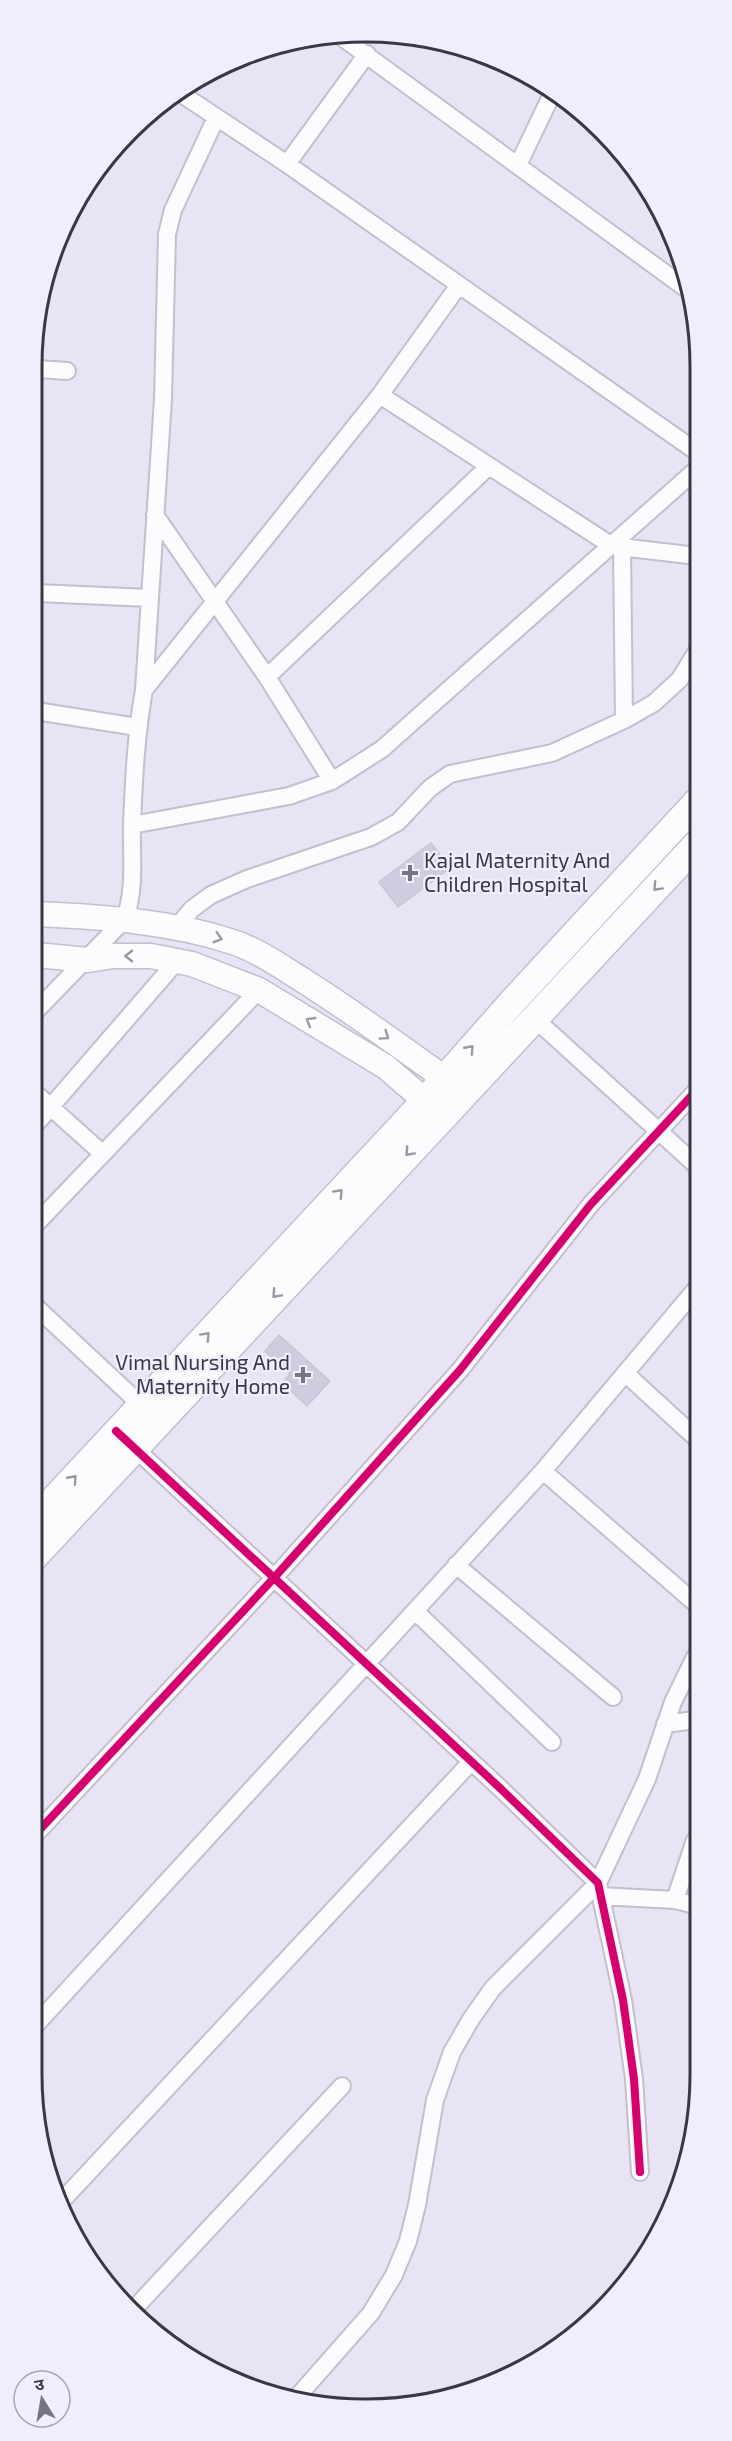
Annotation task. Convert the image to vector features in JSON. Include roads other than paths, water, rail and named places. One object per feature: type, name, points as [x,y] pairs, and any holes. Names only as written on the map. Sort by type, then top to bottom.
[{"type":"main road","points":[[42,1546],[125,1440],[434,1108],[690,810]]},
{"type":"main road","points":[[453,1086],[534,1018],[690,851]]},
{"type":"main road","points":[[42,1514],[125,1440],[141,1405],[434,1108]]},
{"type":"street","points":[[350,43],[679,284]]},
{"type":"street","points":[[287,164],[367,54]]},
{"type":"street","points":[[186,97],[287,164],[690,448]]},
{"type":"street","points":[[518,165],[549,99]]},
{"type":"street","points":[[42,1005],[88,960],[125,919],[131,899],[137,726],[144,690],[163,399],[167,234],[173,210],[216,118]]},
{"type":"street","points":[[144,690],[380,395],[459,285]]},
{"type":"street","points":[[42,369],[67,371]]},
{"type":"street","points":[[380,395],[617,547],[690,555]]},
{"type":"street","points":[[267,677],[489,466]]},
{"type":"street","points":[[132,825],[288,795],[332,781],[382,749],[617,547],[690,477]]},
{"type":"street","points":[[155,515],[267,677],[332,781]]},
{"type":"street","points":[[617,547],[624,720]]},
{"type":"street","points":[[42,593],[149,598]]},
{"type":"street","points":[[176,928],[192,909],[211,895],[247,879],[348,847],[398,822],[430,788],[450,774],[552,753],[624,720],[654,703],[680,679],[690,663]]},
{"type":"street","points":[[42,712],[137,726]]},
{"type":"street","points":[[42,914],[125,919],[191,930],[236,943],[276,963],[334,1000],[453,1086]]},
{"type":"street","points":[[42,956],[88,960],[114,956],[151,956],[192,964],[259,990],[386,1067],[434,1108]]},
{"type":"street","points":[[42,1117],[177,961]]},
{"type":"street","points":[[42,1217],[259,990]]},
{"type":"street","points":[[534,1018],[690,1159]]},
{"type":"street","points":[[42,1827],[273,1579],[460,1370],[591,1204],[690,1098]]},
{"type":"street","points":[[42,1099],[103,1154]]},
{"type":"street","points":[[42,2018],[543,1471],[690,1296]]},
{"type":"street","points":[[42,1312],[141,1405]]},
{"type":"street","points":[[626,1373],[690,1432]]},
{"type":"street","points":[[125,1440],[470,1763],[599,1890],[624,2012],[634,2079],[640,2172]]},
{"type":"street","points":[[543,1471],[690,1599]]},
{"type":"street","points":[[456,1565],[613,1696]]},
{"type":"street","points":[[415,1611],[552,1742]]},
{"type":"street","points":[[301,2393],[371,2313],[394,2275],[408,2241],[417,2205],[435,2100],[452,2052],[471,2019],[494,1988],[599,1890],[647,1779],[673,1702],[690,1667]]},
{"type":"street","points":[[666,1724],[690,1720]]},
{"type":"street","points":[[66,2196],[470,1763]]},
{"type":"street","points":[[675,1900],[690,1855]]},
{"type":"street","points":[[599,1890],[690,1904]]},
{"type":"street","points":[[138,2305],[342,2086]]},
{"type":"place","name":"Kajal Maternity And Children Hospital","points":[[410,873]]},
{"type":"place","name":"Vimal Nursing And Maternity Home","points":[[303,1375]]}]
